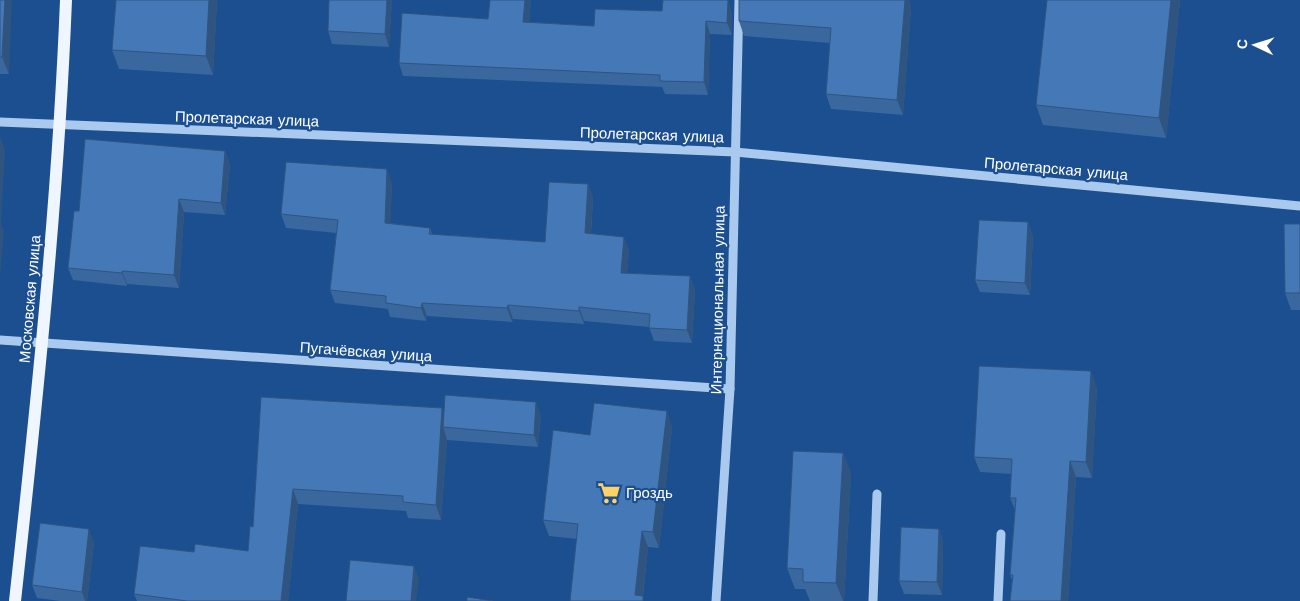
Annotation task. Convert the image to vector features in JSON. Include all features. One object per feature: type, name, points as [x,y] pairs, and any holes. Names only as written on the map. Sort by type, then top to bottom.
[{"type":"main road","name":"Московская улица","points":[[16,601],[42,344],[61,126],[66,0]]},
{"type":"street","name":"Интернациональная улица","points":[[716,601],[730,389],[739,0]]},
{"type":"street","name":"Пролетарская улица","points":[[0,122],[61,126],[735,152],[1300,206]]},
{"type":"street","name":"Пугачёвская улица","points":[[0,340],[730,389]]},
{"type":"street","points":[[873,601],[878,494]]},
{"type":"street","points":[[998,601],[1000,534]]},
{"type":"building","points":[[0,0],[5,0],[2,57],[0,57]]},
{"type":"building","points":[[116,0],[209,0],[206,56],[112,50]]},
{"type":"building","points":[[329,0],[387,0],[385,34],[328,31]]},
{"type":"building","points":[[490,0],[525,0],[523,22],[594,26],[595,9],[662,11],[663,0],[728,0],[727,23],[706,21],[704,82],[660,81],[660,75],[399,63],[402,13],[488,19]]},
{"type":"building","points":[[739,0],[905,0],[897,100],[826,94],[831,28],[739,21]]},
{"type":"building","points":[[1047,0],[1171,0],[1159,118],[1036,105]]},
{"type":"building","points":[[85,139],[225,151],[221,203],[179,199],[174,275],[68,268],[74,211],[79,211]]},
{"type":"building","points":[[286,162],[387,169],[385,223],[430,228],[429,234],[545,242],[549,182],[588,184],[585,233],[624,237],[621,273],[690,276],[687,330],[649,328],[650,314],[579,307],[579,311],[508,305],[507,308],[422,303],[421,308],[386,303],[386,296],[330,290],[338,220],[281,214]]},
{"type":"building","points":[[979,220],[1028,222],[1025,283],[975,280]]},
{"type":"building","points":[[1284,224],[1300,224],[1300,293],[1285,293]]},
{"type":"building","points":[[979,366],[1091,371],[1086,462],[1070,461],[1061,601],[1010,601],[1013,575],[1010,575],[1016,498],[1010,498],[1012,459],[974,457]]},
{"type":"building","points":[[445,395],[536,402],[534,435],[443,427]]},
{"type":"building","points":[[261,397],[442,408],[436,505],[403,502],[403,496],[293,489],[281,601],[187,601],[134,594],[140,546],[194,552],[195,544],[248,551],[250,526],[253,527]]},
{"type":"building","name":"Гроздь","points":[[594,403],[667,411],[653,532],[642,531],[635,595],[643,596],[643,601],[570,601],[578,524],[543,520],[553,430],[590,435]]},
{"type":"building","points":[[793,451],[843,453],[836,583],[803,582],[803,569],[787,568]]},
{"type":"building","points":[[40,523],[89,529],[82,592],[32,585]]},
{"type":"building","points":[[901,527],[939,529],[937,582],[899,581]]},
{"type":"building","points":[[350,560],[414,566],[411,601],[346,601]]},
{"type":"building","points":[[467,597],[493,601],[467,601]]},
{"type":"place","name":"Гроздь","points":[[609,493]]}]
